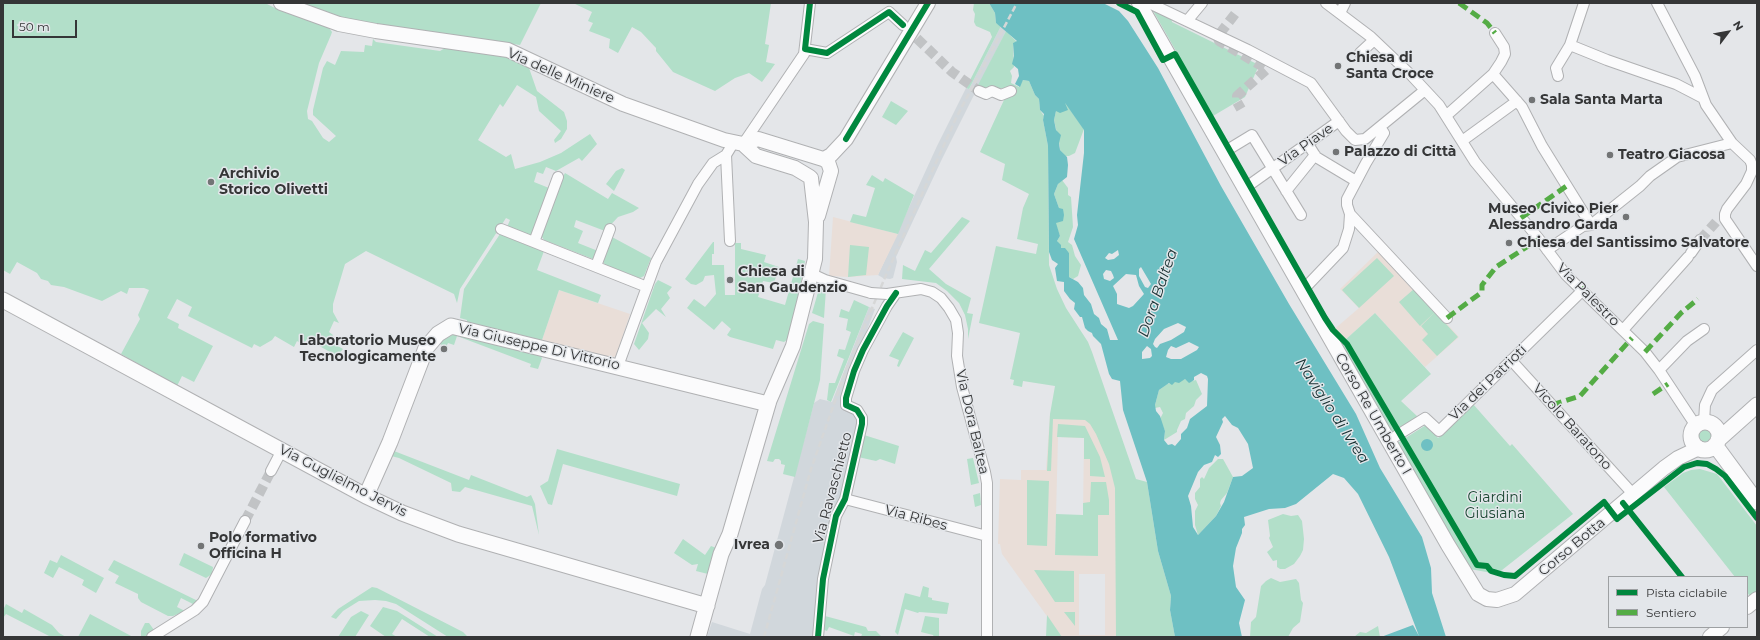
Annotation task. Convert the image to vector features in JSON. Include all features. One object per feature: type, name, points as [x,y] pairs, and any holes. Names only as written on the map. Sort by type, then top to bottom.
[{"type":"main road","name":"Via delle Miniere","points":[[282,3],[339,24],[376,31],[508,50],[622,104],[738,143],[756,156],[795,168],[810,177]]},
{"type":"main road","points":[[810,177],[821,181],[825,165],[844,149],[846,139],[928,3]]},
{"type":"main road","name":"Corso Re Umberto I","points":[[1140,3],[1388,441],[1478,594]]},
{"type":"main road","name":"Via delle Miniere","points":[[738,143],[758,139],[825,165]]},
{"type":"main road","points":[[816,222],[808,166],[812,160],[825,165]]},
{"type":"main road","points":[[698,637],[721,554],[730,534],[768,404],[793,346],[815,259],[816,222],[825,165]]},
{"type":"main road","name":"Via Guglielmo Jervis","points":[[4,302],[366,496],[402,513],[458,534],[707,606]]},
{"type":"main road","name":"Via Giuseppe Di Vittorio","points":[[366,496],[390,442],[426,348],[438,334],[451,326],[768,404]]},
{"type":"main road","points":[[1753,408],[1734,419],[1704,424],[1692,430],[1692,437],[1694,444],[1710,446],[1734,471],[1757,502]]},
{"type":"main road","points":[[1710,446],[1753,408]]},
{"type":"main road","points":[[1704,424],[1718,431],[1710,446]]},
{"type":"main road","name":"Corso Botta","points":[[1478,594],[1487,599],[1497,600],[1515,594],[1678,458],[1710,446]]},
{"type":"main road","points":[[1748,606],[1757,599]]},
{"type":"main road","points":[[1710,637],[1721,628]]},
{"type":"street","points":[[618,366],[656,262],[698,184],[714,163],[726,155],[738,143],[797,64],[805,49],[810,3]]},
{"type":"street","points":[[1149,3],[1306,80],[1316,89],[1355,140],[1365,139],[1425,90]]},
{"type":"street","points":[[1188,21],[1202,3]]},
{"type":"street","name":"Via Palestro","points":[[1326,3],[1374,40],[1412,76],[1439,105],[1447,115],[1475,162],[1566,275],[1645,352],[1704,424]]},
{"type":"street","points":[[1340,13],[1345,3]]},
{"type":"street","points":[[1557,72],[1570,45],[1584,3]]},
{"type":"street","points":[[1657,3],[1695,76],[1703,98],[1709,109],[1732,143],[1750,160],[1752,171],[1746,184],[1720,220],[1757,266]]},
{"type":"street","points":[[805,49],[827,53],[889,12],[903,25]]},
{"type":"street","points":[[1447,115],[1493,74],[1505,54],[1504,47],[1495,33]]},
{"type":"street","points":[[1360,53],[1374,40]]},
{"type":"street","points":[[1570,45],[1606,60],[1676,84],[1703,98]]},
{"type":"street","points":[[1493,74],[1517,101],[1557,170],[1568,185],[1575,201],[1591,225]]},
{"type":"street","points":[[978,91],[986,94],[992,91],[1000,95],[1011,91]]},
{"type":"street","points":[[1462,141],[1517,101]]},
{"type":"street","name":"Via Piave","points":[[1245,188],[1339,121]]},
{"type":"street","points":[[1303,290],[1343,248],[1349,228],[1347,199],[1384,133],[1380,127]]},
{"type":"street","name":"Via Piave","points":[[1224,152],[1252,135],[1301,215]]},
{"type":"street","points":[[1547,250],[1583,226],[1591,225],[1640,186],[1650,176],[1677,156],[1732,143]]},
{"type":"street","points":[[1308,144],[1315,155],[1356,181]]},
{"type":"street","points":[[726,155],[730,242]]},
{"type":"street","points":[[1286,191],[1315,155]]},
{"type":"street","points":[[534,242],[558,177]]},
{"type":"street","points":[[1348,209],[1447,318]]},
{"type":"street","points":[[501,229],[647,287]]},
{"type":"street","points":[[596,266],[610,229]]},
{"type":"street","points":[[1623,330],[1690,255],[1700,240]]},
{"type":"street","name":"Via Dora Baltea","points":[[812,274],[825,280],[872,293],[891,294],[920,289],[932,292],[941,298],[950,308],[956,320],[958,333],[957,356],[962,387],[985,472],[987,488],[987,637]]},
{"type":"street","name":"Via dei Patrioti","points":[[1388,441],[1425,418],[1439,431],[1582,291]]},
{"type":"street","name":"Via Ravaschietto","points":[[818,637],[823,579],[836,516],[845,499],[862,418],[857,410],[846,405],[846,398],[854,371],[863,350],[887,306],[891,294]]},
{"type":"street","points":[[1659,370],[1687,341],[1704,329]]},
{"type":"street","points":[[1704,424],[1705,405],[1712,390],[1757,350]]},
{"type":"street","name":"Vicolo Baratono","points":[[1511,360],[1633,494]]},
{"type":"street","points":[[271,471],[282,450]]},
{"type":"street","name":"Via Ribes","points":[[845,499],[987,536]]},
{"type":"street","points":[[152,637],[196,610],[203,602],[244,521]]},
{"type":"shaded area","points":[[1001,26],[1006,31],[942,159],[896,257],[897,262],[893,278],[883,278],[878,275],[937,146],[966,88],[969,89]]},
{"type":"shaded area","points":[[833,217],[898,234],[878,275],[848,277],[829,276]]},
{"type":"shaded area","points":[[1380,250],[1459,337],[1425,367],[1375,313],[1342,343],[1331,332],[1359,308],[1340,289]]},
{"type":"shaded area","points":[[559,290],[630,314],[616,356],[609,359],[542,340]]},
{"type":"shaded area","points":[[869,307],[875,309],[844,391],[859,417],[814,637],[707,637],[712,622],[750,634],[762,589],[765,585],[814,403],[820,399],[832,402]]},
{"type":"shaded area","points":[[1088,409],[1122,483],[1120,637],[1062,637],[1002,554],[1000,544],[998,544],[1000,479],[1021,480],[1021,470],[1046,470],[1050,414]],"holes":[[[1058,437],[1084,438],[1083,515],[1055,555]],[[1079,574],[1105,574],[1105,635],[1079,635]]]},
{"type":"green space","points":[[3,3],[265,3],[279,10],[329,28],[332,32],[319,63],[307,111],[308,119],[312,121],[323,138],[329,142],[336,136],[313,115],[313,110],[323,68],[327,61],[335,65],[341,51],[364,52],[365,45],[372,46],[373,39],[376,42],[440,51],[445,48],[503,56],[529,68],[537,91],[564,112],[567,121],[567,129],[561,139],[555,143],[554,140],[561,131],[539,111],[536,97],[517,85],[503,107],[500,104],[478,140],[506,157],[511,154],[515,169],[540,162],[561,153],[590,134],[597,144],[582,161],[579,158],[556,171],[546,167],[543,174],[537,172],[534,182],[549,188],[532,234],[529,235],[507,227],[510,220],[506,218],[460,289],[457,303],[454,294],[366,251],[345,264],[333,304],[333,312],[339,323],[334,321],[329,332],[333,335],[329,341],[343,349],[337,356],[307,339],[303,345],[297,341],[294,347],[275,336],[272,340],[260,347],[254,344],[252,348],[188,316],[192,307],[177,299],[167,318],[179,324],[178,328],[213,346],[194,382],[182,376],[177,386],[121,354],[140,319],[138,315],[149,290],[144,288],[129,288],[127,294],[121,291],[102,301],[64,287],[51,285],[48,281],[41,279],[37,273],[17,262],[10,274],[3,270]]},
{"type":"green space","points":[[302,3],[541,3],[520,45],[350,21],[323,13]]},
{"type":"green space","points":[[573,3],[771,3],[765,44],[769,45],[766,62],[775,64],[762,82],[749,73],[735,78],[715,91],[673,72],[656,51],[656,48],[641,32],[632,27],[618,53],[609,48],[610,39],[589,31],[593,23],[588,21],[592,12]]},
{"type":"green space","points":[[974,3],[989,3],[995,13],[996,23],[1001,26],[969,89],[966,88],[992,37],[990,32],[976,26],[974,22]]},
{"type":"green space","points":[[1152,9],[1171,17],[1172,22],[1259,65],[1245,97],[1213,116]]},
{"type":"green space","points":[[1006,31],[1017,42],[1013,43],[1014,67],[1010,71],[1012,76],[1011,83],[1019,87],[1023,80],[1029,81],[1035,95],[1039,99],[1040,110],[1044,116],[1043,120],[1048,146],[1049,265],[1057,289],[1066,308],[1088,342],[1136,479],[1147,482],[1158,551],[1171,596],[1170,610],[1175,637],[1116,637],[1115,488],[1109,464],[1096,434],[1090,424],[1085,420],[1053,419],[1051,471],[1047,471],[1050,414],[1055,386],[1023,381],[1022,387],[1013,385],[1014,380],[1010,379],[1020,333],[979,323],[996,246],[1036,254],[1038,244],[1017,239],[1023,208],[1029,194],[1002,180],[1005,164],[980,152],[1004,100],[1011,89],[986,87],[986,90],[977,87]]},
{"type":"green space","points":[[1063,100],[1084,129],[1075,153],[1069,156],[1065,156],[1060,150],[1054,120],[1056,111]]},
{"type":"green space","points":[[891,101],[908,111],[896,125],[882,117]]},
{"type":"green space","points":[[622,168],[625,170],[614,191],[606,184],[616,171]]},
{"type":"green space","points":[[565,173],[608,199],[612,193],[639,208],[633,212],[618,217],[605,231],[576,220],[574,227],[583,231],[578,243],[598,251],[596,257],[593,259],[544,240],[540,234],[559,184]]},
{"type":"green space","points":[[872,175],[883,182],[885,178],[914,195],[898,234],[850,222],[853,214],[866,217],[875,188],[866,185]]},
{"type":"green space","points":[[1062,180],[1068,188],[1068,195],[1071,197],[1073,227],[1068,242],[1072,245],[1075,256],[1081,265],[1078,276],[1073,279],[1069,277],[1069,253],[1061,249],[1057,241],[1060,236],[1055,223],[1059,208],[1054,194],[1058,184]]},
{"type":"green space","points":[[962,217],[970,221],[929,269],[946,284],[971,298],[967,313],[973,314],[968,339],[968,329],[965,315],[959,303],[947,291],[936,283],[902,279],[903,265],[915,271],[925,250],[931,253]]},
{"type":"green space","points":[[500,234],[544,251],[537,270],[601,295],[598,303],[559,290],[542,340],[467,322],[467,320],[460,318],[464,289]]},
{"type":"green space","points":[[612,237],[651,258],[644,276],[640,278],[605,265],[603,261]]},
{"type":"green space","points":[[713,242],[714,254],[712,254],[712,265],[724,265],[725,295],[735,295],[735,243],[741,243],[741,249],[766,255],[764,262],[779,267],[774,283],[763,281],[758,297],[785,305],[798,259],[805,261],[794,318],[788,339],[784,342],[776,340],[773,349],[730,337],[727,335],[731,329],[722,321],[714,330],[687,308],[694,299],[705,307],[716,294],[714,275],[705,276],[703,281],[696,285],[691,284],[685,279]]},
{"type":"green space","points":[[850,245],[869,247],[866,275],[848,277]]},
{"type":"green space","points":[[1377,258],[1394,276],[1359,308],[1342,290]]},
{"type":"green space","points":[[658,280],[672,287],[667,293],[670,298],[661,309],[666,317],[656,309],[642,323],[649,333],[648,339],[639,350],[634,344],[655,284]]},
{"type":"green space","points":[[819,289],[826,289],[824,318],[812,313]]},
{"type":"green space","points":[[1414,289],[1435,312],[1420,326],[1399,302]]},
{"type":"green space","points":[[854,300],[869,307],[831,402],[827,400],[829,383],[835,383],[844,359],[837,356],[839,349],[845,350],[851,332],[846,330],[848,319],[839,317],[841,309],[849,312]]},
{"type":"green space","points":[[1435,312],[1458,337],[1437,356],[1422,340],[1428,334],[1421,326]]},
{"type":"green space","points":[[1375,313],[1431,374],[1401,401],[1418,417],[1391,434],[1340,347],[1344,341]]},
{"type":"green space","points":[[813,321],[824,324],[820,380],[795,477],[783,474],[785,465],[781,464],[779,459],[775,459],[773,462],[767,461],[809,324]]},
{"type":"green space","points":[[903,332],[914,338],[899,367],[897,366],[899,360],[889,356]]},
{"type":"green space","points":[[456,333],[539,354],[542,358],[538,369],[530,367],[531,364],[457,336],[454,345],[448,343],[446,347],[438,343]]},
{"type":"green space","points":[[1185,379],[1189,382],[1196,380],[1202,394],[1196,400],[1194,406],[1186,413],[1185,419],[1181,421],[1177,432],[1164,440],[1165,431],[1160,419],[1163,413],[1160,407],[1155,408],[1159,390],[1167,384]]},
{"type":"green space","name":"Giardini Giusiana","points":[[1473,404],[1510,446],[1512,444],[1573,514],[1497,574],[1470,569],[1396,444],[1426,425],[1438,438]]},
{"type":"green space","points":[[1058,424],[1085,426],[1100,457],[1105,477],[1090,476],[1090,459],[1084,459],[1084,438],[1057,437]]},
{"type":"green space","points":[[1705,428],[1710,430],[1712,435],[1710,440],[1705,442],[1700,440],[1698,435],[1700,430]]},
{"type":"green space","points":[[864,435],[899,446],[895,464],[880,459],[876,461],[858,457]]},
{"type":"green space","points":[[557,449],[680,484],[677,496],[563,464],[552,505],[548,504],[540,486],[548,481]]},
{"type":"green space","points":[[394,451],[469,480],[471,475],[527,497],[531,495],[535,504],[539,535],[532,506],[465,487],[460,492],[452,491],[451,483],[399,458],[391,456]]},
{"type":"green space","points":[[973,458],[979,483],[971,485],[967,459]]},
{"type":"green space","points":[[1218,459],[1223,459],[1233,477],[1227,493],[1221,500],[1221,506],[1216,516],[1198,535],[1195,525],[1195,511],[1198,505],[1195,499],[1195,493],[1200,487],[1200,479],[1202,477],[1204,479],[1209,468]]},
{"type":"green space","points":[[1700,469],[1717,474],[1757,526],[1757,594],[1751,598],[1748,594],[1748,576],[1734,576],[1664,487],[1683,473]]},
{"type":"green space","points":[[1027,480],[1049,481],[1047,546],[1027,545]]},
{"type":"green space","points":[[1091,482],[1106,482],[1109,500],[1109,515],[1098,515],[1098,556],[1055,555],[1056,514],[1083,515],[1083,503],[1090,502]]},
{"type":"green space","points":[[980,493],[981,505],[975,507],[973,495]]},
{"type":"green space","points":[[1283,514],[1291,516],[1298,515],[1302,521],[1304,539],[1303,550],[1294,564],[1285,569],[1280,569],[1277,567],[1277,560],[1273,561],[1267,552],[1273,547],[1269,538],[1268,520]]},
{"type":"green space","points":[[683,539],[705,555],[711,546],[719,549],[712,575],[696,571],[698,564],[692,565],[674,553]]},
{"type":"green space","points":[[184,553],[213,567],[212,574],[206,578],[179,565]]},
{"type":"green space","points":[[61,555],[104,578],[96,593],[82,585],[84,580],[59,567],[53,578],[44,573],[50,560],[57,563]]},
{"type":"green space","points":[[114,560],[198,601],[195,605],[181,598],[177,607],[185,611],[173,616],[168,616],[141,602],[138,598],[138,594],[115,583],[119,576],[108,570]]},
{"type":"green space","points":[[1034,570],[1074,571],[1074,602],[1055,602]]},
{"type":"green space","points":[[1271,578],[1280,582],[1296,579],[1299,583],[1301,600],[1303,603],[1300,622],[1293,628],[1288,637],[1250,637],[1251,622],[1256,617],[1261,586]]},
{"type":"green space","points":[[923,586],[929,588],[928,597],[932,598],[932,600],[949,603],[947,614],[918,613],[905,609],[898,635],[895,632],[905,593],[920,597]]},
{"type":"green space","points":[[372,587],[377,588],[463,632],[468,637],[448,637],[396,604],[386,601],[359,601],[343,611],[336,619],[331,617],[338,609]]},
{"type":"green space","points":[[6,604],[22,613],[24,609],[52,625],[59,633],[66,637],[51,637],[6,614],[3,618],[3,610]]},
{"type":"green space","points":[[383,607],[397,611],[438,637],[430,637],[402,619],[392,634],[397,637],[386,637],[370,626]]},
{"type":"green space","points":[[361,611],[369,615],[355,637],[338,637],[351,617]]},
{"type":"green space","points":[[1064,612],[1075,612],[1075,626]]},
{"type":"green space","points":[[90,614],[133,637],[78,637]]},
{"type":"green space","points":[[1047,615],[1062,637],[1046,637]]},
{"type":"green space","points":[[825,616],[866,627],[868,631],[876,631],[882,637],[861,637],[862,634],[855,632],[854,636],[829,627],[827,631],[822,629]]},
{"type":"green space","points":[[925,616],[939,618],[939,637],[934,637],[933,635],[921,632]]},
{"type":"green space","points":[[145,623],[149,623],[154,630],[144,637],[139,637],[141,636],[141,631]]},
{"type":"green space","points":[[1378,626],[1380,637],[1354,637],[1360,632],[1366,633]]},
{"type":"water","points":[[989,3],[1103,3],[1119,11],[1128,21],[1158,68],[1221,186],[1289,304],[1356,414],[1380,468],[1422,537],[1431,568],[1432,593],[1446,637],[1381,637],[1413,625],[1419,636],[1389,557],[1358,494],[1344,478],[1333,474],[1296,504],[1285,508],[1269,509],[1244,517],[1245,525],[1242,529],[1242,533],[1236,548],[1233,566],[1236,587],[1245,600],[1239,623],[1242,637],[1175,637],[1170,610],[1171,596],[1158,551],[1147,482],[1123,410],[1120,381],[1112,379],[1109,374],[1101,344],[1092,333],[1085,328],[1082,317],[1080,317],[1074,309],[1075,303],[1064,291],[1064,282],[1057,281],[1055,268],[1058,264],[1052,260],[1049,252],[1048,146],[1043,120],[1044,114],[1040,110],[1039,99],[1035,95],[1029,81],[1023,80],[1020,87],[1015,84],[1019,76],[1018,69],[1012,64],[1014,56],[1013,43],[1017,41],[996,23],[995,13]],"holes":[[[1065,103],[1084,130],[1084,153],[1077,215],[1078,225],[1074,239],[1118,340],[1110,340],[1107,329],[1101,324],[1099,318],[1094,314],[1091,304],[1084,295],[1083,288],[1078,282],[1069,277],[1069,253],[1065,248],[1061,248],[1061,245],[1057,241],[1060,236],[1056,223],[1063,221],[1064,215],[1063,209],[1059,208],[1054,194],[1058,184],[1067,177],[1068,165],[1067,157],[1060,150],[1059,143],[1061,135],[1056,130],[1054,120],[1056,111],[1060,113],[1068,110]],[[1118,250],[1119,255],[1114,259],[1108,260],[1105,258],[1109,253],[1112,254]],[[1141,267],[1151,284],[1148,288],[1145,287],[1139,276],[1139,269]],[[1106,270],[1111,271],[1114,278],[1110,281],[1104,279],[1103,274]],[[1126,274],[1136,275],[1139,286],[1144,294],[1133,306],[1129,308],[1117,304],[1117,294],[1113,286]],[[1178,323],[1186,327],[1184,332],[1171,340],[1160,344],[1157,348],[1153,344],[1155,339],[1164,329]],[[1189,342],[1199,347],[1197,350],[1181,359],[1171,359],[1166,357],[1171,346],[1176,348]],[[1147,346],[1151,349],[1152,356],[1150,358],[1142,359],[1142,352]],[[1201,373],[1207,376],[1207,406],[1190,419],[1187,428],[1181,434],[1181,439],[1175,446],[1172,444],[1168,445],[1164,440],[1165,431],[1160,416],[1156,411],[1155,405],[1159,390],[1169,383],[1172,385],[1175,382],[1179,383],[1185,379],[1189,383],[1194,380],[1194,377]],[[1225,416],[1232,425],[1238,428],[1248,444],[1253,468],[1242,476],[1233,477],[1224,502],[1216,516],[1198,535],[1193,527],[1191,506],[1188,496],[1198,472],[1204,465],[1212,462],[1215,455],[1218,457],[1221,454],[1220,445],[1216,437],[1223,422],[1222,419]]]},
{"type":"water","points":[[1425,439],[1429,439],[1433,445],[1429,451],[1425,451],[1421,447],[1421,443]]},
{"type":"tunnel","points":[[1235,14],[1221,32],[1218,38],[1219,41],[1267,69],[1237,96],[1237,102],[1241,109]]},
{"type":"tunnel","points":[[906,28],[952,72],[979,91]]},
{"type":"tunnel","points":[[1700,240],[1716,222]]},
{"type":"tunnel","points":[[245,521],[271,471]]},
{"type":"railway","points":[[764,637],[811,469],[846,370],[886,275],[956,118],[1017,3]]},
{"type":"marked path","points":[[1459,3],[1487,23],[1495,33]]},
{"type":"marked path","points":[[1521,218],[1568,185]]},
{"type":"marked path","points":[[1447,318],[1482,292],[1482,285],[1496,267],[1539,239]]},
{"type":"marked path","points":[[1582,291],[1585,287]]},
{"type":"marked path","points":[[1645,352],[1681,313],[1698,299]]},
{"type":"marked path","points":[[1552,405],[1580,396],[1632,338]]},
{"type":"marked path","points":[[1653,394],[1668,384]]},
{"type":"cycle path","points":[[810,3],[805,49],[827,53],[889,12],[903,25]]},
{"type":"cycle path","points":[[846,139],[928,3]]},
{"type":"cycle path","points":[[1119,3],[1137,12],[1163,60],[1175,54],[1325,318],[1333,330],[1347,344],[1477,565],[1487,566],[1491,571],[1504,575],[1515,576],[1604,502],[1617,519],[1684,467],[1697,463],[1707,464],[1725,476],[1757,518]]},
{"type":"cycle path","points":[[818,637],[823,579],[836,516],[845,499],[862,424],[862,418],[857,410],[846,405],[846,398],[854,371],[863,350],[887,306],[896,293]]},
{"type":"cycle path","points":[[1623,503],[1681,576]]},
{"type":"place","name":"Chiesa di Santa Croce","points":[[1338,66]]},
{"type":"place","name":"Sala Santa Marta","points":[[1532,100]]},
{"type":"place","name":"Palazzo di Città","points":[[1336,152]]},
{"type":"place","name":"Teatro Giacosa","points":[[1610,155]]},
{"type":"place","name":"Archivio Storico Olivetti","points":[[211,182]]},
{"type":"place","name":"Museo Civico Pier Alessandro Garda","points":[[1626,217]]},
{"type":"place","name":"Chiesa del Santissimo Salvatore","points":[[1509,243]]},
{"type":"place","name":"Chiesa di San Gaudenzio","points":[[730,280]]},
{"type":"place","name":"Laboratorio Museo Tecnologicamente","points":[[444,349]]},
{"type":"place","name":"Ivrea","points":[[779,545]]},
{"type":"place","name":"Polo formativo Officina H","points":[[201,546]]},
{"type":"water label","name":"Dora Baltea","points":[[1158,293]]},
{"type":"water label","name":"Naviglio di Ivrea","points":[[1332,411]]}]
